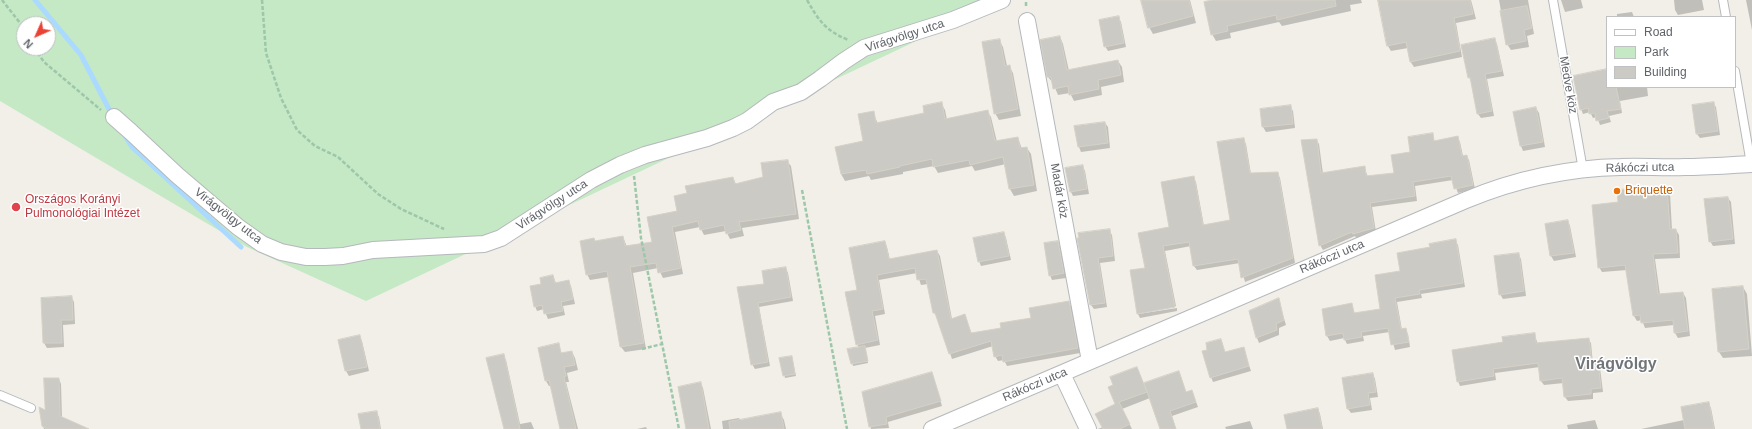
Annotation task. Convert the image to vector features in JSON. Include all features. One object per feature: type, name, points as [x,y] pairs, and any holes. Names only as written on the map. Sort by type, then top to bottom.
[{"type":"street","name":"Virágvölgy utca","points":[[114,117],[176,175],[238,227],[262,244],[281,252],[306,258],[343,256],[373,250],[484,244],[501,238],[591,180],[632,160],[733,128],[747,121],[773,102],[801,92],[864,48],[953,20],[1002,0]]},
{"type":"street","name":"Madár köz","points":[[1027,20],[1090,361]]},
{"type":"street","name":"Rákóczi utca","points":[[932,429],[1479,195],[1531,179],[1583,170],[1619,167],[1684,167],[1752,164]]},
{"type":"street","points":[[1062,374],[1088,429]]},
{"type":"lane","name":"Medve köz","points":[[1553,0],[1583,170]]},
{"type":"lane","points":[[1723,0],[1726,16]]},
{"type":"lane","points":[[1736,76],[1752,164]]},
{"type":"lane","points":[[0,395],[31,408]]},
{"type":"path","points":[[2,0],[16,18]]},
{"type":"path","points":[[262,0],[266,53],[281,98],[297,130],[315,146],[338,157],[378,194],[400,209],[447,231]]},
{"type":"path","points":[[807,0],[824,26],[853,45],[864,48]]},
{"type":"path","points":[[40,56],[52,70],[100,109],[114,117]]},
{"type":"path","points":[[632,160],[641,238],[679,429]]},
{"type":"path","points":[[802,190],[847,429]]},
{"type":"path","points":[[642,349],[662,344]]},
{"type":"green space","points":[[0,0],[1003,0],[366,301],[247,247],[0,101]]},
{"type":"building","points":[[1141,0],[1189,0],[1193,16],[1148,28]]},
{"type":"building","points":[[1213,0],[1335,0],[1336,6],[1277,20],[1276,15],[1227,26],[1228,31],[1211,35],[1204,2]]},
{"type":"building","points":[[1378,0],[1470,0],[1473,14],[1454,18],[1460,51],[1410,62],[1406,42],[1387,46]]},
{"type":"building","points":[[1527,6],[1532,28],[1524,30],[1526,41],[1506,45],[1500,11]]},
{"type":"building","points":[[1119,16],[1124,43],[1104,47],[1099,20]]},
{"type":"building","points":[[1060,36],[1067,70],[1118,60],[1121,75],[1098,80],[1099,89],[1069,95],[1068,86],[1053,89],[1051,77],[1047,77],[1040,40]]},
{"type":"building","points":[[1495,38],[1502,71],[1485,74],[1492,111],[1477,114],[1470,77],[1468,78],[1461,45]]},
{"type":"building","points":[[1000,39],[1005,66],[1010,65],[1018,109],[994,114],[982,42]]},
{"type":"building","points":[[1606,69],[1606,88],[1616,88],[1621,109],[1607,111],[1609,118],[1596,121],[1595,113],[1589,114],[1588,108],[1580,110],[1573,76]]},
{"type":"building","points":[[942,102],[945,119],[988,110],[995,141],[1018,137],[1020,148],[1027,147],[1034,185],[1009,189],[1003,157],[970,165],[969,160],[933,167],[932,159],[867,174],[866,170],[841,174],[835,147],[863,141],[858,114],[874,111],[876,123],[924,113],[923,106]]},
{"type":"building","points":[[1714,102],[1718,131],[1696,134],[1692,105]]},
{"type":"building","points":[[1291,105],[1293,124],[1262,127],[1260,109]]},
{"type":"building","points":[[1536,107],[1543,142],[1520,146],[1513,112]]},
{"type":"building","points":[[1105,122],[1108,143],[1078,147],[1074,126]]},
{"type":"building","points":[[1433,133],[1434,141],[1458,136],[1462,156],[1467,155],[1473,185],[1454,189],[1451,176],[1413,182],[1415,196],[1370,203],[1374,228],[1353,234],[1352,232],[1319,246],[1301,140],[1317,139],[1321,173],[1365,166],[1366,176],[1394,173],[1391,155],[1410,152],[1408,137]]},
{"type":"building","points":[[1244,138],[1250,173],[1278,172],[1293,258],[1241,278],[1238,259],[1193,266],[1189,242],[1163,246],[1175,307],[1137,314],[1130,270],[1145,268],[1138,233],[1169,227],[1161,182],[1194,176],[1203,225],[1230,220],[1217,142]]},
{"type":"building","points":[[788,160],[796,214],[739,222],[741,230],[726,234],[724,225],[700,230],[698,221],[672,227],[681,268],[658,273],[656,263],[630,267],[644,343],[620,347],[607,271],[586,275],[580,241],[594,238],[595,241],[623,236],[625,246],[652,242],[647,217],[677,211],[674,196],[687,193],[685,186],[733,177],[735,184],[763,177],[761,163]]},
{"type":"building","points":[[1083,165],[1087,189],[1070,192],[1065,168]]},
{"type":"building","points":[[1667,187],[1670,229],[1676,229],[1678,253],[1653,254],[1658,294],[1683,292],[1688,331],[1674,333],[1673,320],[1641,323],[1640,315],[1633,316],[1625,265],[1598,268],[1592,205],[1618,202],[1617,190]]},
{"type":"building","points":[[1728,197],[1733,239],[1709,242],[1704,199]]},
{"type":"building","points":[[1568,220],[1574,253],[1550,256],[1545,224]]},
{"type":"building","points":[[1110,229],[1113,256],[1098,258],[1105,303],[1090,305],[1077,238],[1079,238],[1078,233]]},
{"type":"building","points":[[1004,232],[1009,256],[978,262],[973,238]]},
{"type":"building","points":[[1456,239],[1463,283],[1419,290],[1420,294],[1395,298],[1401,329],[1406,328],[1409,342],[1391,345],[1388,328],[1361,332],[1362,337],[1344,340],[1343,333],[1326,336],[1322,309],[1352,303],[1354,313],[1380,309],[1375,275],[1400,271],[1397,253],[1430,247],[1429,244]]},
{"type":"building","points":[[885,241],[889,259],[937,250],[951,319],[965,314],[971,333],[1001,328],[1000,323],[1031,318],[1029,308],[1069,301],[1078,348],[1003,362],[1002,355],[994,357],[991,341],[949,354],[935,313],[933,313],[926,279],[917,280],[915,268],[877,275],[883,309],[872,311],[878,340],[856,345],[845,292],[857,290],[849,248]]},
{"type":"building","points":[[1058,241],[1064,273],[1049,276],[1044,243]]},
{"type":"building","points":[[1519,253],[1524,291],[1499,295],[1494,256]]},
{"type":"building","points":[[786,267],[791,297],[758,303],[768,362],[751,365],[737,287],[764,284],[762,271]]},
{"type":"building","points":[[553,275],[555,283],[569,280],[573,299],[561,302],[563,311],[544,314],[542,305],[534,307],[530,286],[541,284],[540,278]]},
{"type":"building","points":[[1743,286],[1749,349],[1718,352],[1712,289]]},
{"type":"building","points":[[72,296],[73,320],[61,320],[62,343],[43,343],[41,298]]},
{"type":"building","points":[[1279,298],[1284,320],[1276,324],[1277,330],[1256,338],[1249,311]]},
{"type":"building","points":[[1535,333],[1536,343],[1589,338],[1592,363],[1598,362],[1601,388],[1591,389],[1591,394],[1564,397],[1562,378],[1540,381],[1538,363],[1493,369],[1494,376],[1457,382],[1452,350],[1503,342],[1502,337]]},
{"type":"building","points":[[360,335],[367,367],[345,371],[338,340]]},
{"type":"building","points":[[1221,339],[1225,352],[1244,347],[1249,366],[1210,378],[1202,351],[1207,350],[1206,343]]},
{"type":"building","points":[[559,343],[561,353],[572,351],[575,365],[564,367],[566,376],[564,377],[576,429],[560,429],[549,380],[545,381],[538,348]]},
{"type":"building","points":[[865,346],[868,361],[851,364],[847,349]]},
{"type":"building","points":[[504,354],[520,429],[504,429],[486,358]]},
{"type":"building","points":[[792,356],[795,374],[783,376],[779,358]]},
{"type":"building","points":[[1137,367],[1147,392],[1119,402],[1130,424],[1120,429],[1103,429],[1095,414],[1115,404],[1108,387],[1113,385],[1110,377]]},
{"type":"building","points":[[1179,371],[1186,392],[1192,390],[1196,402],[1170,411],[1176,429],[1160,429],[1144,383]]},
{"type":"building","points":[[932,372],[941,401],[886,417],[887,424],[869,427],[862,392]]},
{"type":"building","points":[[1373,373],[1376,392],[1368,393],[1370,405],[1347,409],[1342,378]]},
{"type":"building","points":[[44,378],[59,378],[60,416],[89,429],[47,429],[42,426],[39,407],[45,410]]},
{"type":"building","points":[[701,382],[709,429],[686,429],[678,387]]},
{"type":"building","points":[[1709,402],[1714,429],[1685,429],[1681,407]]},
{"type":"building","points":[[1318,408],[1322,429],[1287,429],[1284,415]]},
{"type":"building","points":[[377,411],[380,429],[361,429],[358,414]]},
{"type":"building","points":[[781,412],[784,429],[730,429],[729,422]]},
{"type":"waterway","points":[[35,0],[81,55],[112,115]]},
{"type":"waterway","points":[[124,134],[132,147],[241,247]]},
{"type":"place","name":"Briquette","points":[[1617,191]]},
{"type":"place","name":"Országos Korányi Pulmonológiai Intézet","points":[[16,207]]},
{"type":"district","name":"Virágvölgy","points":[[1616,365]]}]
